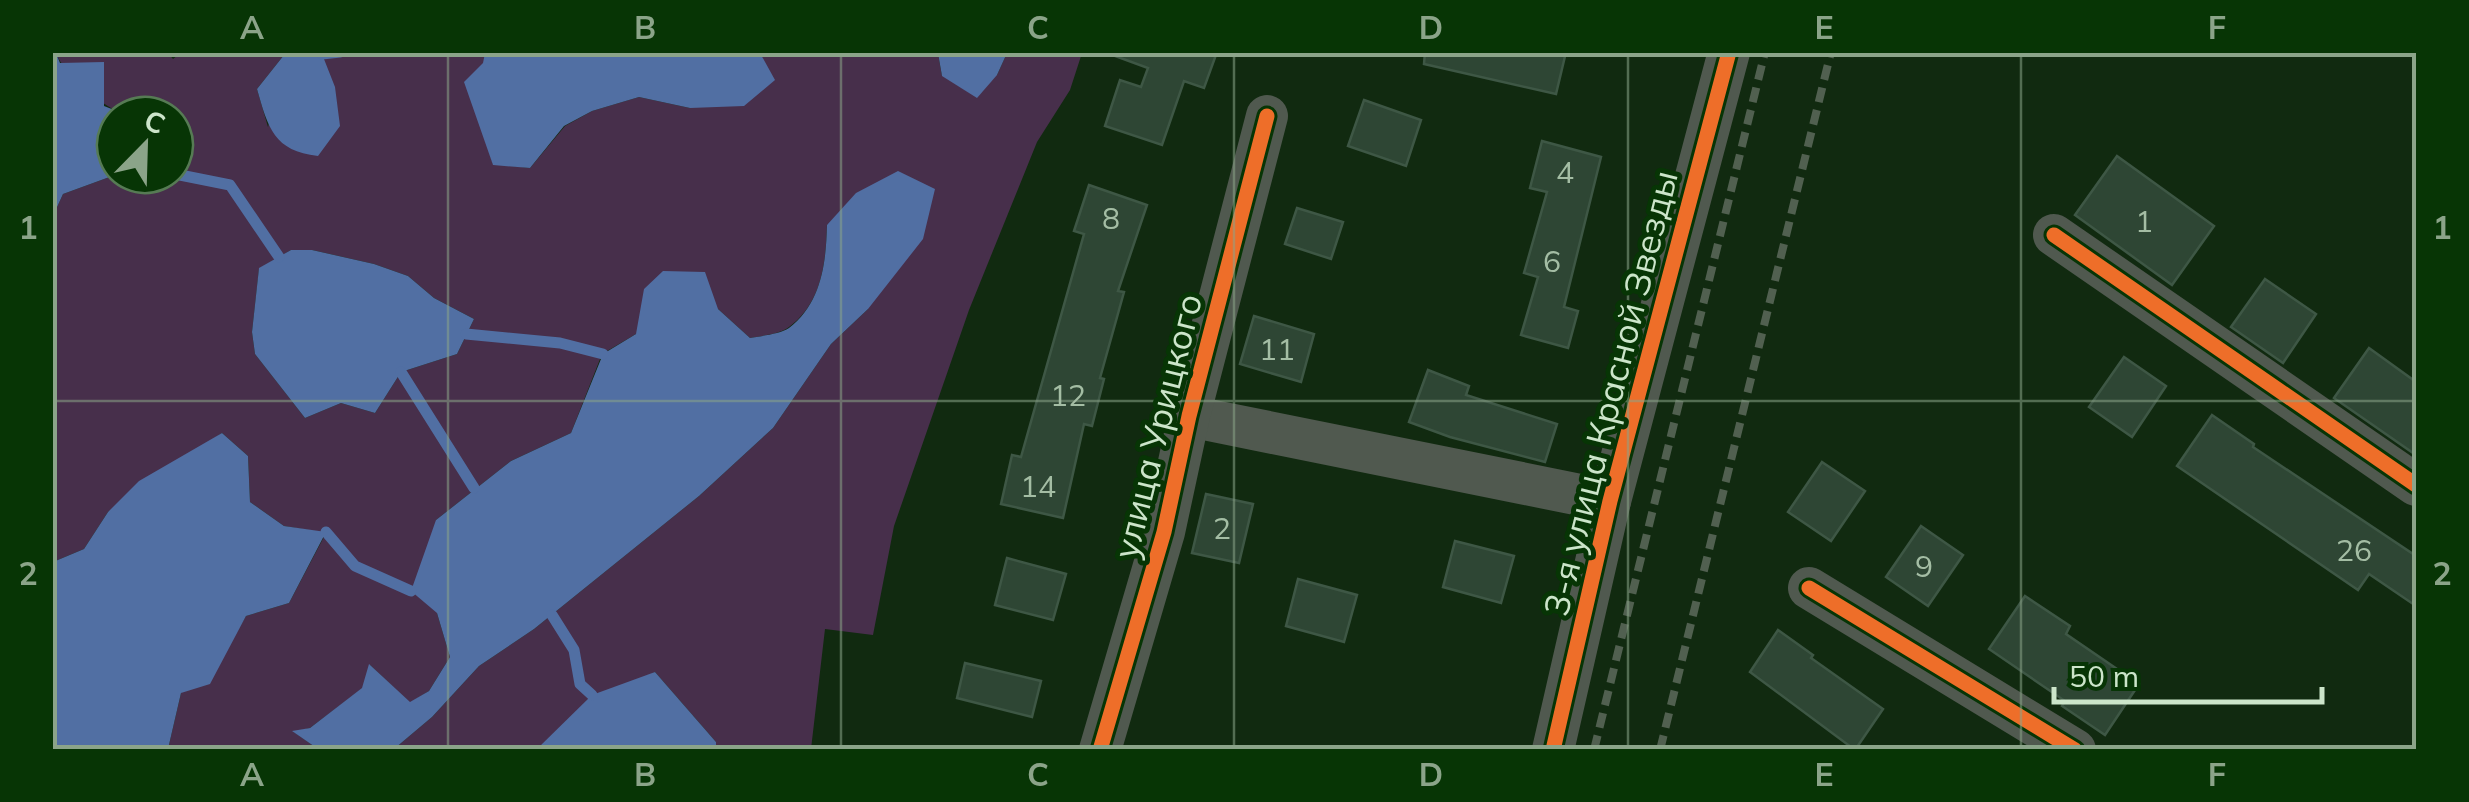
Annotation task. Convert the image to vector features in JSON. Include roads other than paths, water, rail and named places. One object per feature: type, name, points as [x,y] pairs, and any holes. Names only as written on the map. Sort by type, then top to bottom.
[{"type":"street","name":"3-я улица Красной Звезды","points":[[1553,750],[1610,500],[1729,52]]},
{"type":"street","name":"улица Урицкого","points":[[1100,750],[1164,532],[1189,416],[1267,116]]},
{"type":"street","points":[[2054,235],[2416,485]]},
{"type":"street","points":[[1189,416],[1610,500]]},
{"type":"street","points":[[1809,588],[2074,750]]},
{"type":"water","points":[[938,52],[1007,53],[997,75],[977,98],[942,76]]},
{"type":"water","points":[[52,53],[56,53],[60,63],[104,62],[104,95],[95,95],[95,182],[63,194],[53,216]]},
{"type":"water","points":[[485,53],[760,53],[775,80],[744,106],[690,108],[639,97],[592,111],[564,126],[530,168],[493,165],[464,82],[483,63]]},
{"type":"water","points":[[322,54],[335,87],[340,126],[318,156],[282,143],[270,126],[257,89],[284,55]]},
{"type":"water","points":[[898,171],[935,189],[923,239],[868,309],[831,344],[773,428],[699,496],[534,629],[479,666],[432,717],[394,749],[318,749],[292,731],[310,728],[362,688],[369,664],[410,702],[429,691],[450,657],[437,613],[411,591],[436,520],[511,461],[571,433],[603,354],[636,334],[644,289],[663,271],[705,272],[718,309],[750,338],[785,330],[800,318],[815,294],[823,267],[827,225],[856,193]]},
{"type":"water","points":[[291,250],[312,250],[408,276],[434,298],[474,319],[457,354],[401,372],[375,413],[341,403],[305,418],[255,354],[252,332],[259,268]]},
{"type":"water","points":[[222,433],[248,456],[250,502],[284,526],[326,532],[289,603],[246,616],[210,684],[181,693],[168,749],[53,749],[53,562],[84,549],[108,512],[139,481]]},
{"type":"water","points":[[655,672],[716,742],[716,749],[537,749],[592,695]]},
{"type":"waterway","points":[[322,54],[340,52]]},
{"type":"waterway","points":[[195,178],[230,185],[279,257]]},
{"type":"waterway","points":[[466,334],[560,343],[603,354]]},
{"type":"waterway","points":[[401,372],[474,488]]},
{"type":"waterway","points":[[326,532],[355,566],[411,591]]},
{"type":"waterway","points":[[552,615],[574,650],[580,684],[592,695]]},
{"type":"railway","points":[[1594,750],[1765,52]]},
{"type":"railway","points":[[1660,750],[1831,52]]}]
